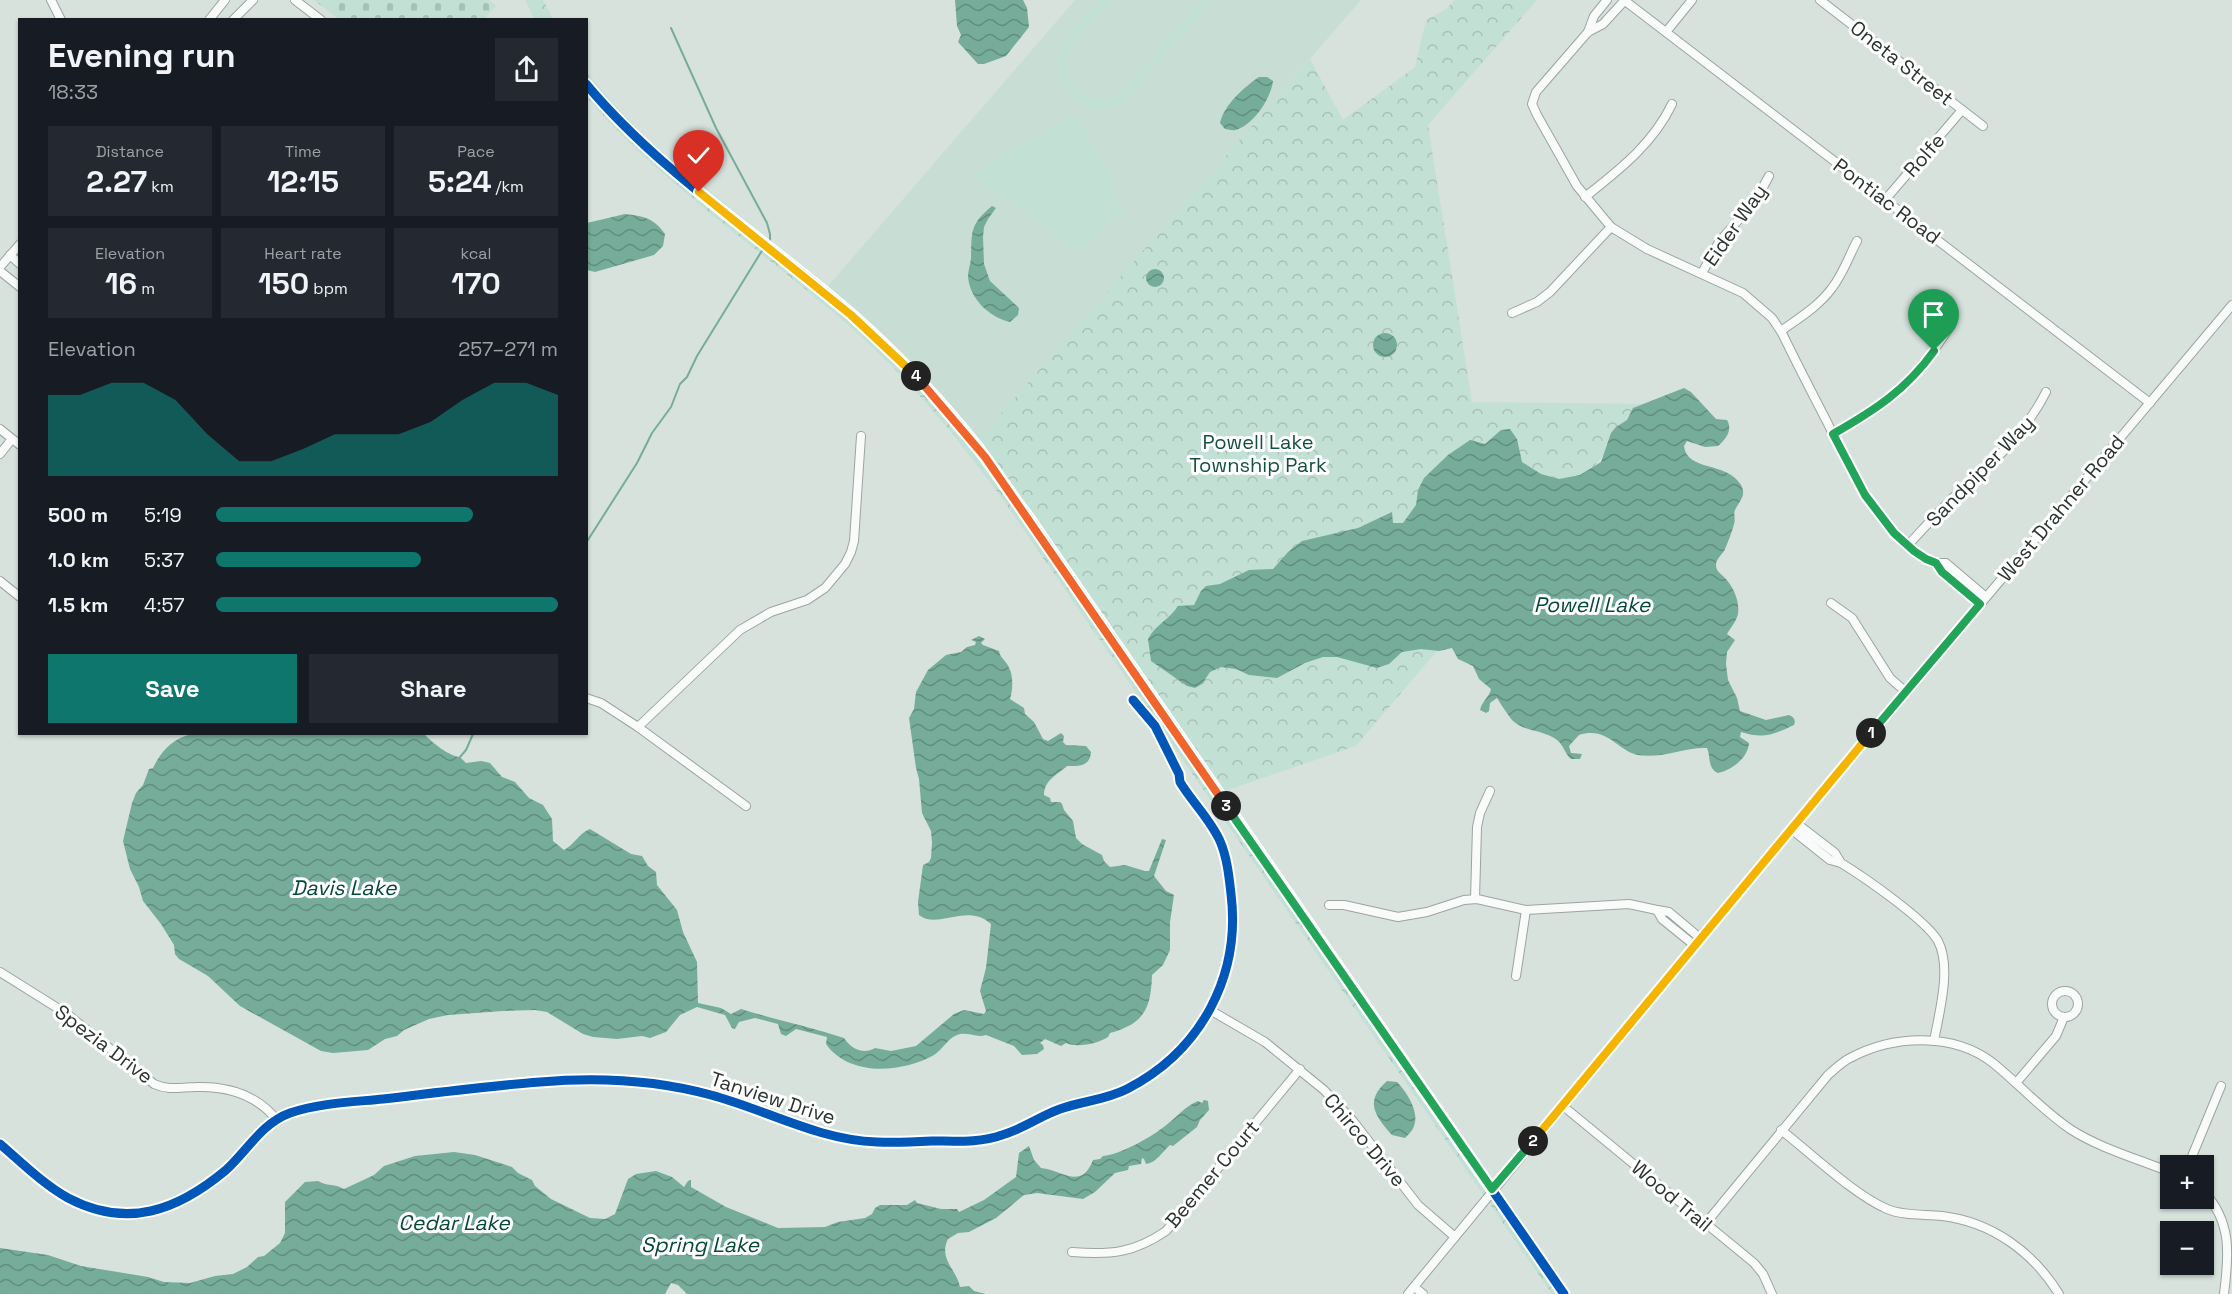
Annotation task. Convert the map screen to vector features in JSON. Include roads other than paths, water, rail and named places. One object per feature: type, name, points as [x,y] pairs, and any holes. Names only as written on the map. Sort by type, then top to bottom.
[{"type":"street","points":[[51,0],[60,18]]},
{"type":"street","points":[[210,18],[225,0]]},
{"type":"street","points":[[235,18],[253,0]]},
{"type":"street","points":[[295,0],[319,18]]},
{"type":"street","points":[[1588,33],[1594,16],[1607,0]]},
{"type":"street","points":[[1624,0],[1603,24],[1588,33],[1536,92],[1532,104],[1577,186],[1611,227],[1647,249],[1743,292],[1772,318],[1781,331],[1865,495],[1887,525],[1908,546],[1926,559],[1936,563],[1946,563],[1983,601]]},
{"type":"street","name":"Pontiac Road","points":[[1624,0],[2150,403]]},
{"type":"street","points":[[1666,32],[1692,0]]},
{"type":"street","name":"Oneta Street","points":[[1820,0],[1983,126]]},
{"type":"street","points":[[1585,198],[1642,148],[1662,125],[1672,104]]},
{"type":"street","name":"Rolfe","points":[[1885,200],[1962,110]]},
{"type":"street","name":"Eider Way","points":[[1702,273],[1719,242],[1756,200],[1769,176]]},
{"type":"street","points":[[1512,313],[1537,302],[1550,292],[1611,227]]},
{"type":"street","points":[[1781,331],[1806,314],[1825,297],[1834,286],[1857,241]]},
{"type":"street","points":[[18,246],[0,269],[18,285]]},
{"type":"street","points":[[10,255],[18,262]]},
{"type":"street","name":"West Drahner Road","points":[[1408,1294],[1793,826],[2232,305]]},
{"type":"street","points":[[1833,434],[1901,390],[1926,361],[1951,325]]},
{"type":"street","name":"Sandpiper Way","points":[[1908,546],[1934,517],[2014,440],[2035,414],[2046,392]]},
{"type":"street","points":[[0,429],[16,442],[0,454]]},
{"type":"street","points":[[638,727],[740,630],[771,612],[807,600],[825,588],[838,574],[851,552],[854,541],[861,436]]},
{"type":"street","points":[[0,581],[18,595]]},
{"type":"street","points":[[1832,603],[1852,618],[1890,678],[1906,692]]},
{"type":"street","points":[[588,699],[601,704],[638,727],[746,806]]},
{"type":"street","name":"Tanview Drive","points":[[0,1144],[65,1197],[99,1212],[124,1215],[162,1209],[196,1193],[226,1169],[267,1126],[288,1113],[333,1104],[581,1079],[664,1085],[704,1093],[827,1136],[879,1143],[987,1139],[1023,1127],[1058,1109],[1110,1097],[1131,1087],[1173,1056],[1196,1032],[1210,1010],[1227,969],[1233,941],[1234,920],[1222,844],[1213,827],[1180,782],[1179,774],[1155,726],[1133,700]]},
{"type":"street","points":[[1475,899],[1477,827],[1480,813],[1490,791]]},
{"type":"street","points":[[1793,826],[1830,860],[1841,863],[1864,877],[1926,927],[1938,942],[1943,962],[1944,984],[1934,1041]]},
{"type":"street","points":[[1329,905],[1344,905],[1398,917],[1475,899],[1527,910],[1629,904],[1669,912],[1700,938]]},
{"type":"street","points":[[1516,976],[1527,910]]},
{"type":"street","points":[[1657,910],[1662,919],[1694,945]]},
{"type":"street","name":"Spezia Drive","points":[[0,972],[67,1014],[154,1084],[166,1089],[223,1087],[242,1092],[270,1111],[277,1120]]},
{"type":"street","name":"Chirco Drive","points":[[1210,1010],[1265,1042],[1324,1090],[1353,1121],[1418,1205],[1455,1237]]},
{"type":"street","points":[[2016,1083],[2056,1036],[2064,1017]]},
{"type":"street","points":[[1706,1223],[1828,1075],[1848,1059],[1875,1046],[1900,1041],[1934,1041],[1962,1046],[1991,1061],[2070,1129],[2160,1168]]},
{"type":"street","name":"Beemer Court","points":[[1072,1252],[1099,1254],[1126,1252],[1149,1243],[1166,1230],[1300,1069]]},
{"type":"street","points":[[2193,1155],[2221,1086]]},
{"type":"street","name":"Wood Trail","points":[[1563,1106],[1754,1263],[1763,1274],[1772,1294]]},
{"type":"street","points":[[1781,1130],[1867,1199],[1890,1211],[1929,1214],[1967,1221],[1998,1234],[2029,1256],[2059,1294]]},
{"type":"street","points":[[2214,1204],[2221,1213],[2229,1238],[2224,1294]]},
{"type":"street","points":[[1414,1287],[1423,1294]]},
{"type":"water","points":[[955,0],[1023,0],[1027,8],[1029,27],[1006,56],[978,64],[958,42],[961,35],[957,26]]},
{"type":"water","points":[[1259,77],[1267,77],[1273,81],[1265,103],[1242,127],[1234,130],[1225,129],[1220,123],[1230,103]]},
{"type":"water","points":[[992,206],[996,208],[984,227],[984,264],[990,281],[1019,308],[1018,315],[1010,322],[995,316],[982,306],[972,293],[968,277],[973,229]]},
{"type":"water","points":[[625,214],[643,217],[657,224],[665,234],[663,246],[654,255],[595,272],[588,270],[588,223]]},
{"type":"water","points":[[1155,269],[1163,274],[1164,278],[1159,286],[1155,287],[1147,282],[1146,278],[1151,270]]},
{"type":"water","points":[[1385,333],[1393,337],[1397,345],[1393,353],[1385,357],[1377,353],[1373,345],[1377,337]]},
{"type":"water","name":"Powell Lake","points":[[1684,388],[1691,392],[1716,419],[1727,420],[1729,424],[1726,437],[1718,446],[1705,447],[1687,441],[1684,446],[1687,454],[1692,460],[1727,472],[1743,489],[1742,498],[1734,512],[1735,522],[1730,537],[1716,565],[1717,570],[1733,589],[1738,604],[1737,617],[1727,634],[1735,640],[1727,652],[1728,680],[1737,698],[1740,711],[1766,720],[1789,715],[1795,720],[1794,725],[1768,735],[1741,732],[1740,737],[1749,743],[1748,748],[1746,754],[1729,769],[1718,773],[1715,771],[1712,768],[1707,748],[1647,756],[1638,755],[1605,736],[1589,733],[1579,735],[1569,746],[1571,753],[1582,754],[1580,759],[1571,759],[1557,740],[1513,721],[1497,698],[1490,703],[1489,711],[1486,713],[1480,710],[1491,689],[1479,679],[1473,666],[1458,659],[1452,648],[1439,651],[1421,649],[1402,652],[1389,664],[1377,668],[1337,657],[1323,657],[1305,663],[1277,678],[1249,675],[1236,669],[1221,667],[1210,672],[1202,684],[1195,688],[1187,686],[1151,661],[1148,639],[1151,634],[1178,606],[1194,605],[1206,586],[1220,584],[1249,570],[1273,569],[1288,552],[1302,541],[1358,528],[1392,512],[1393,523],[1403,523],[1416,505],[1418,490],[1424,478],[1448,455],[1470,440],[1485,444],[1501,430],[1510,429],[1517,439],[1522,462],[1541,474],[1559,479],[1580,475],[1601,462],[1611,433],[1627,420],[1633,408]]},
{"type":"water","name":"Davis Lake","points":[[979,636],[985,639],[981,643],[983,645],[999,651],[1011,672],[1010,699],[1024,708],[1025,714],[1034,722],[1043,739],[1048,741],[1061,733],[1066,745],[1086,746],[1091,752],[1086,763],[1079,766],[1067,766],[1052,778],[1046,785],[1044,795],[1050,798],[1051,802],[1062,804],[1073,821],[1076,838],[1102,855],[1110,867],[1125,865],[1145,871],[1149,871],[1162,839],[1166,840],[1154,876],[1166,891],[1174,895],[1170,922],[1170,950],[1163,965],[1152,975],[1150,998],[1143,1014],[1130,1025],[1093,1043],[1076,1045],[1066,1043],[1061,1046],[1045,1039],[1040,1043],[1044,1049],[1037,1054],[1022,1055],[1014,1046],[986,1035],[959,1034],[952,1037],[937,1053],[921,1061],[907,1066],[877,1069],[862,1067],[836,1055],[826,1044],[827,1037],[796,1029],[786,1036],[781,1034],[778,1024],[755,1018],[739,1022],[735,1029],[732,1028],[725,1015],[697,1007],[680,1015],[666,1032],[650,1038],[642,1036],[617,1039],[593,1037],[583,1034],[547,1012],[503,1011],[448,1015],[429,1019],[404,1030],[397,1036],[385,1039],[368,1050],[333,1053],[321,1051],[240,1006],[208,976],[179,959],[175,954],[174,945],[161,924],[143,901],[130,869],[123,841],[132,803],[149,769],[153,768],[169,746],[180,738],[190,735],[425,735],[440,748],[460,757],[466,763],[481,761],[490,763],[502,777],[515,782],[529,798],[543,805],[552,819],[553,841],[564,850],[590,829],[631,854],[642,856],[648,866],[656,872],[657,885],[677,910],[683,932],[697,962],[698,1003],[721,1008],[731,1014],[741,1009],[831,1034],[844,1038],[854,1048],[862,1051],[875,1048],[891,1051],[916,1046],[954,1014],[964,1010],[984,1014],[986,1011],[980,991],[986,968],[991,924],[972,915],[935,920],[919,915],[918,902],[923,865],[931,858],[932,843],[931,831],[922,813],[909,718],[914,709],[916,692],[928,670],[946,655],[961,652],[975,645],[976,642],[971,640]]},
{"type":"water","points":[[1387,1081],[1397,1082],[1414,1108],[1414,1126],[1405,1138],[1392,1135],[1374,1108],[1376,1095]]},
{"type":"water","points":[[1204,1100],[1208,1101],[1209,1110],[1197,1127],[1173,1146],[1170,1145],[1153,1161],[1146,1164],[1142,1158],[1141,1164],[1129,1166],[1128,1170],[1115,1173],[1095,1192],[1083,1199],[1037,1193],[1024,1195],[996,1218],[969,1232],[958,1233],[948,1239],[945,1253],[960,1287],[969,1286],[974,1291],[986,1294],[687,1294],[678,1285],[671,1283],[665,1294],[0,1294],[0,1248],[48,1255],[81,1266],[148,1277],[164,1282],[190,1283],[233,1274],[247,1267],[258,1257],[264,1256],[280,1243],[285,1233],[285,1202],[305,1182],[318,1181],[344,1189],[374,1175],[384,1166],[415,1156],[454,1152],[475,1155],[512,1167],[532,1180],[535,1186],[551,1199],[590,1218],[605,1219],[615,1214],[628,1179],[636,1174],[656,1171],[672,1177],[684,1187],[691,1180],[691,1187],[726,1207],[778,1228],[825,1227],[838,1222],[865,1218],[880,1205],[907,1205],[915,1200],[917,1203],[941,1209],[957,1209],[959,1212],[984,1200],[1016,1177],[1019,1153],[1029,1146],[1034,1160],[1041,1168],[1077,1177],[1083,1175],[1093,1160],[1136,1144],[1160,1130],[1189,1106],[1198,1101],[1202,1103]]},
{"type":"waterway","points":[[671,28],[716,128],[767,223],[770,241]]},
{"type":"waterway","points":[[588,540],[637,463],[652,433],[671,407],[680,384],[687,377],[697,356],[763,249]]},
{"type":"waterway","points":[[460,757],[473,735]]},
{"type":"park label","name":"Powell Lake Township Park","points":[[1258,454]]},
{"type":"water label","name":"Cedar Lake","points":[[454,1223]]},
{"type":"water label","name":"Spring Lake","points":[[700,1245]]}]
